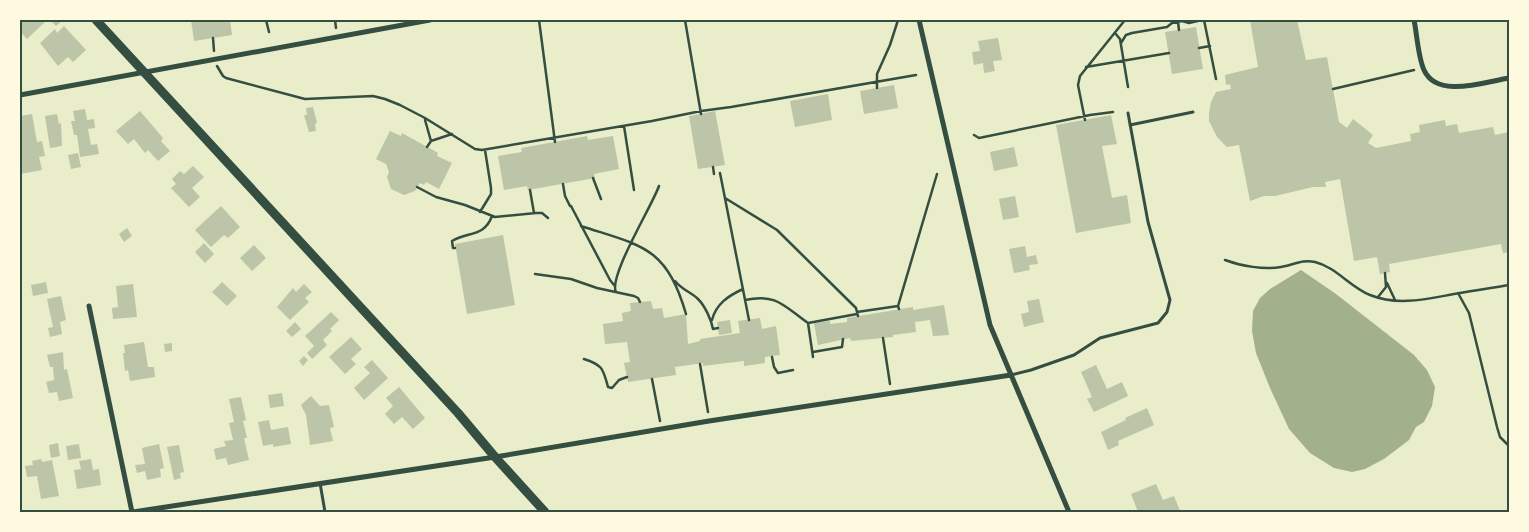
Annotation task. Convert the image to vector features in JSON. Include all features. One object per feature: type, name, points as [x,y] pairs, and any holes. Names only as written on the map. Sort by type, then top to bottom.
[{"type":"street","points":[[96,20],[458,413],[545,512]]},
{"type":"street","points":[[20,95],[430,20]]},
{"type":"street","points":[[920,20],[990,324],[1069,512]]},
{"type":"street","points":[[1414,20],[1423,68],[1428,78],[1438,85],[1452,88],[1509,78]]},
{"type":"street","points":[[89,306],[133,512],[495,457],[661,428],[1011,375]]},
{"type":"lane","points":[[1130,125],[1193,112]]},
{"type":"lane","points":[[1011,375],[1074,355],[1100,338],[1158,323],[1167,312],[1170,300],[1148,222],[1128,113]]},
{"type":"lane","points":[[320,483],[325,512]]},
{"type":"path","points":[[266,20],[269,32]]},
{"type":"path","points":[[539,20],[555,140]]},
{"type":"path","points":[[685,20],[701,112]]},
{"type":"path","points":[[877,88],[876,81],[898,20]]},
{"type":"path","points":[[1084,118],[1078,85],[1080,76],[1124,20]]},
{"type":"path","points":[[1121,43],[1126,35],[1132,33],[1167,27],[1178,21],[1189,24],[1203,20],[1216,79]]},
{"type":"path","points":[[1178,21],[1179,30]]},
{"type":"path","points":[[1114,32],[1118,35],[1121,43],[1128,87]]},
{"type":"path","points":[[213,38],[214,59],[223,76],[242,84],[305,100],[373,96],[400,105],[475,148],[485,150],[555,140],[701,112],[916,75]]},
{"type":"path","points":[[1200,48],[1210,46]]},
{"type":"path","points":[[1086,67],[1169,53]]},
{"type":"path","points":[[1332,89],[1423,68]]},
{"type":"path","points":[[974,135],[979,138],[1113,112]]},
{"type":"path","points":[[425,118],[431,140],[428,147]]},
{"type":"path","points":[[624,126],[634,190]]},
{"type":"path","points":[[431,140],[452,134]]},
{"type":"path","points":[[480,212],[491,194],[492,188],[485,150]]},
{"type":"path","points":[[712,167],[714,174]]},
{"type":"path","points":[[720,173],[749,320]]},
{"type":"path","points":[[745,300],[762,297],[771,298],[808,323],[899,307],[937,174]]},
{"type":"path","points":[[593,178],[601,199]]},
{"type":"path","points":[[563,184],[565,196],[601,260],[616,292]]},
{"type":"path","points":[[614,285],[620,266],[654,200],[659,186]]},
{"type":"path","points":[[418,187],[436,197],[465,205],[492,216],[504,217],[542,213],[548,218]]},
{"type":"path","points":[[530,190],[534,213]]},
{"type":"path","points":[[725,198],[777,230],[856,308],[858,314]]},
{"type":"path","points":[[455,248],[453,248],[452,241],[482,230],[492,216]]},
{"type":"path","points":[[581,226],[648,250],[662,262],[681,289],[698,299],[712,321]]},
{"type":"path","points":[[1225,260],[1268,268],[1306,261],[1315,262],[1334,271],[1362,291],[1378,297],[1395,300],[1421,300],[1509,285]]},
{"type":"path","points":[[1385,273],[1387,283],[1395,300]]},
{"type":"path","points":[[535,274],[571,280],[634,296],[640,302]]},
{"type":"path","points":[[671,276],[686,314]]},
{"type":"path","points":[[1378,297],[1384,291],[1387,283]]},
{"type":"path","points":[[718,328],[713,329],[714,312],[721,303],[743,289]]},
{"type":"path","points":[[1458,293],[1469,313],[1498,432],[1500,437],[1509,446]]},
{"type":"path","points":[[808,323],[814,357]]},
{"type":"path","points":[[883,338],[891,393]]},
{"type":"path","points":[[813,352],[842,347],[843,339]]},
{"type":"path","points":[[772,357],[774,367],[778,372],[793,370]]},
{"type":"path","points":[[584,359],[600,365],[604,370],[608,387],[612,388],[619,380],[627,377]]},
{"type":"path","points":[[700,364],[709,421]]},
{"type":"path","points":[[652,379],[661,428]]},
{"type":"shaded area","points":[[1301,270],[1336,294],[1414,355],[1427,370],[1435,387],[1432,406],[1424,422],[1416,427],[1409,440],[1384,459],[1365,469],[1352,472],[1334,468],[1310,453],[1289,429],[1256,353],[1252,331],[1253,311],[1260,298],[1270,289]]},
{"type":"building","points":[[22,20],[47,20],[27,39],[20,31],[20,22]]},
{"type":"building","points":[[50,20],[63,20],[56,26]]},
{"type":"building","points":[[191,20],[230,20],[232,35],[194,41]]},
{"type":"building","points":[[1250,20],[1297,20],[1306,60],[1327,57],[1339,122],[1347,128],[1353,119],[1373,135],[1368,143],[1376,148],[1411,141],[1410,134],[1420,132],[1419,125],[1445,120],[1446,126],[1457,124],[1459,133],[1493,127],[1495,135],[1509,132],[1509,252],[1503,253],[1501,244],[1389,264],[1390,272],[1380,274],[1377,257],[1354,261],[1340,179],[1325,182],[1326,187],[1313,187],[1275,196],[1264,196],[1250,201],[1239,145],[1227,147],[1217,137],[1209,121],[1209,113],[1211,102],[1216,92],[1231,89],[1230,84],[1226,85],[1225,75],[1258,67]]},
{"type":"building","points":[[64,26],[86,50],[73,62],[68,57],[58,66],[40,43],[55,29],[57,33]]},
{"type":"building","points":[[1196,27],[1203,69],[1172,74],[1165,32]]},
{"type":"building","points":[[998,38],[1002,60],[993,61],[995,71],[984,73],[983,63],[974,65],[972,52],[980,51],[978,41]]},
{"type":"building","points":[[894,85],[898,108],[864,114],[860,91]]},
{"type":"building","points":[[828,94],[832,120],[795,127],[790,101]]},
{"type":"building","points":[[313,107],[317,123],[315,124],[316,131],[309,132],[304,115],[307,115],[306,108]]},
{"type":"building","points":[[85,109],[87,120],[94,119],[95,128],[88,129],[91,145],[97,144],[99,154],[80,157],[77,135],[74,135],[71,121],[75,121],[73,111]]},
{"type":"building","points":[[140,111],[163,138],[161,141],[170,151],[158,161],[148,150],[145,153],[134,139],[128,144],[116,131]]},
{"type":"building","points":[[715,111],[725,165],[698,169],[689,116]]},
{"type":"building","points":[[32,114],[37,142],[42,141],[45,156],[39,157],[42,170],[20,174],[20,116]]},
{"type":"building","points":[[57,114],[59,124],[61,123],[62,146],[50,148],[45,116]]},
{"type":"building","points":[[1111,115],[1117,144],[1102,146],[1112,198],[1127,195],[1131,223],[1076,233],[1056,125]]},
{"type":"building","points":[[390,131],[401,136],[402,133],[438,153],[437,156],[452,163],[439,189],[426,182],[424,185],[420,183],[415,191],[404,195],[391,189],[387,177],[389,172],[386,164],[376,159]]},
{"type":"building","points":[[587,136],[588,140],[613,136],[619,169],[594,174],[595,178],[528,190],[527,186],[504,190],[498,156],[522,152],[521,148]]},
{"type":"building","points":[[1014,147],[1018,166],[994,171],[990,152]]},
{"type":"building","points":[[78,153],[81,167],[71,169],[68,155]]},
{"type":"building","points":[[193,166],[204,177],[192,188],[200,197],[189,207],[171,188],[176,184],[172,179],[180,171],[184,174]]},
{"type":"building","points":[[1015,196],[1019,217],[1003,220],[999,199]]},
{"type":"building","points":[[221,206],[240,227],[228,238],[224,235],[211,247],[195,230]]},
{"type":"building","points":[[127,228],[132,236],[124,242],[119,234]]},
{"type":"building","points":[[503,235],[515,305],[467,314],[455,244]]},
{"type":"building","points":[[204,243],[214,254],[205,263],[195,252]]},
{"type":"building","points":[[254,245],[266,258],[252,271],[240,258]]},
{"type":"building","points":[[1025,246],[1027,257],[1036,255],[1038,264],[1029,265],[1030,270],[1014,273],[1009,249]]},
{"type":"building","points":[[46,282],[48,293],[33,296],[31,285]]},
{"type":"building","points":[[222,282],[237,296],[227,306],[212,292]]},
{"type":"building","points":[[133,284],[137,317],[113,319],[112,308],[118,307],[116,286]]},
{"type":"building","points":[[304,284],[312,292],[305,298],[309,302],[290,320],[277,307],[293,288],[296,292]]},
{"type":"building","points":[[61,296],[66,320],[60,322],[62,334],[50,337],[48,328],[53,327],[47,299]]},
{"type":"building","points":[[1039,299],[1044,322],[1024,327],[1021,314],[1029,312],[1027,301]]},
{"type":"building","points":[[651,301],[653,309],[662,308],[664,318],[686,314],[688,344],[700,341],[700,339],[740,333],[738,321],[760,318],[762,329],[776,326],[780,355],[765,357],[765,363],[744,366],[744,361],[703,366],[703,363],[675,367],[676,375],[628,382],[624,363],[630,362],[627,342],[605,344],[603,324],[623,321],[622,313],[631,311],[630,303]]},
{"type":"building","points":[[944,305],[949,335],[933,336],[930,320],[915,322],[916,332],[893,335],[893,337],[851,341],[850,338],[818,345],[814,323],[830,321],[830,324],[847,322],[847,318],[913,307],[913,310]]},
{"type":"building","points":[[331,312],[339,320],[323,340],[327,345],[312,359],[307,353],[314,346],[305,336]]},
{"type":"building","points":[[730,320],[732,333],[719,335],[717,322]]},
{"type":"building","points":[[295,322],[301,329],[292,337],[286,331]]},
{"type":"building","points":[[351,337],[362,349],[351,359],[356,364],[345,374],[329,357]]},
{"type":"building","points":[[144,342],[148,367],[154,367],[155,377],[130,381],[128,370],[125,371],[124,345]]},
{"type":"building","points":[[172,343],[172,351],[165,352],[164,344]]},
{"type":"building","points":[[63,352],[64,370],[67,369],[73,398],[59,401],[57,392],[49,393],[46,382],[54,380],[53,367],[50,367],[47,355]]},
{"type":"building","points":[[304,356],[308,360],[303,366],[299,361]]},
{"type":"building","points":[[372,360],[388,378],[364,400],[354,388],[370,373],[364,367]]},
{"type":"building","points":[[1096,365],[1107,389],[1122,382],[1128,396],[1094,412],[1087,399],[1092,397],[1081,372]]},
{"type":"building","points":[[399,387],[425,418],[413,429],[402,417],[394,424],[385,414],[393,406],[386,398]]},
{"type":"building","points":[[282,393],[284,406],[270,408],[268,395]]},
{"type":"building","points":[[311,396],[320,406],[329,405],[334,427],[330,428],[333,441],[310,445],[306,415],[301,405]]},
{"type":"building","points":[[241,397],[246,420],[243,421],[247,438],[244,438],[249,460],[228,465],[226,458],[216,460],[214,449],[226,446],[224,441],[233,440],[229,423],[234,422],[229,399]]},
{"type":"building","points":[[1147,408],[1154,425],[1118,441],[1119,445],[1108,450],[1101,432]]},
{"type":"building","points":[[269,420],[271,430],[288,427],[291,444],[273,447],[273,444],[263,446],[258,422]]},
{"type":"building","points":[[58,443],[60,456],[51,458],[49,445]]},
{"type":"building","points":[[79,444],[81,458],[68,460],[66,446]]},
{"type":"building","points":[[159,444],[164,468],[160,469],[161,477],[147,480],[145,471],[137,473],[135,465],[145,464],[142,448]]},
{"type":"building","points":[[179,445],[184,472],[180,473],[181,478],[174,480],[167,447]]},
{"type":"building","points":[[41,459],[42,462],[52,460],[59,496],[41,499],[37,476],[27,477],[25,466],[33,465],[32,461]]},
{"type":"building","points":[[91,459],[93,470],[99,469],[101,485],[77,489],[74,470],[81,469],[79,461]]},
{"type":"building","points":[[1156,484],[1163,500],[1174,496],[1180,511],[1138,512],[1131,494]]}]
